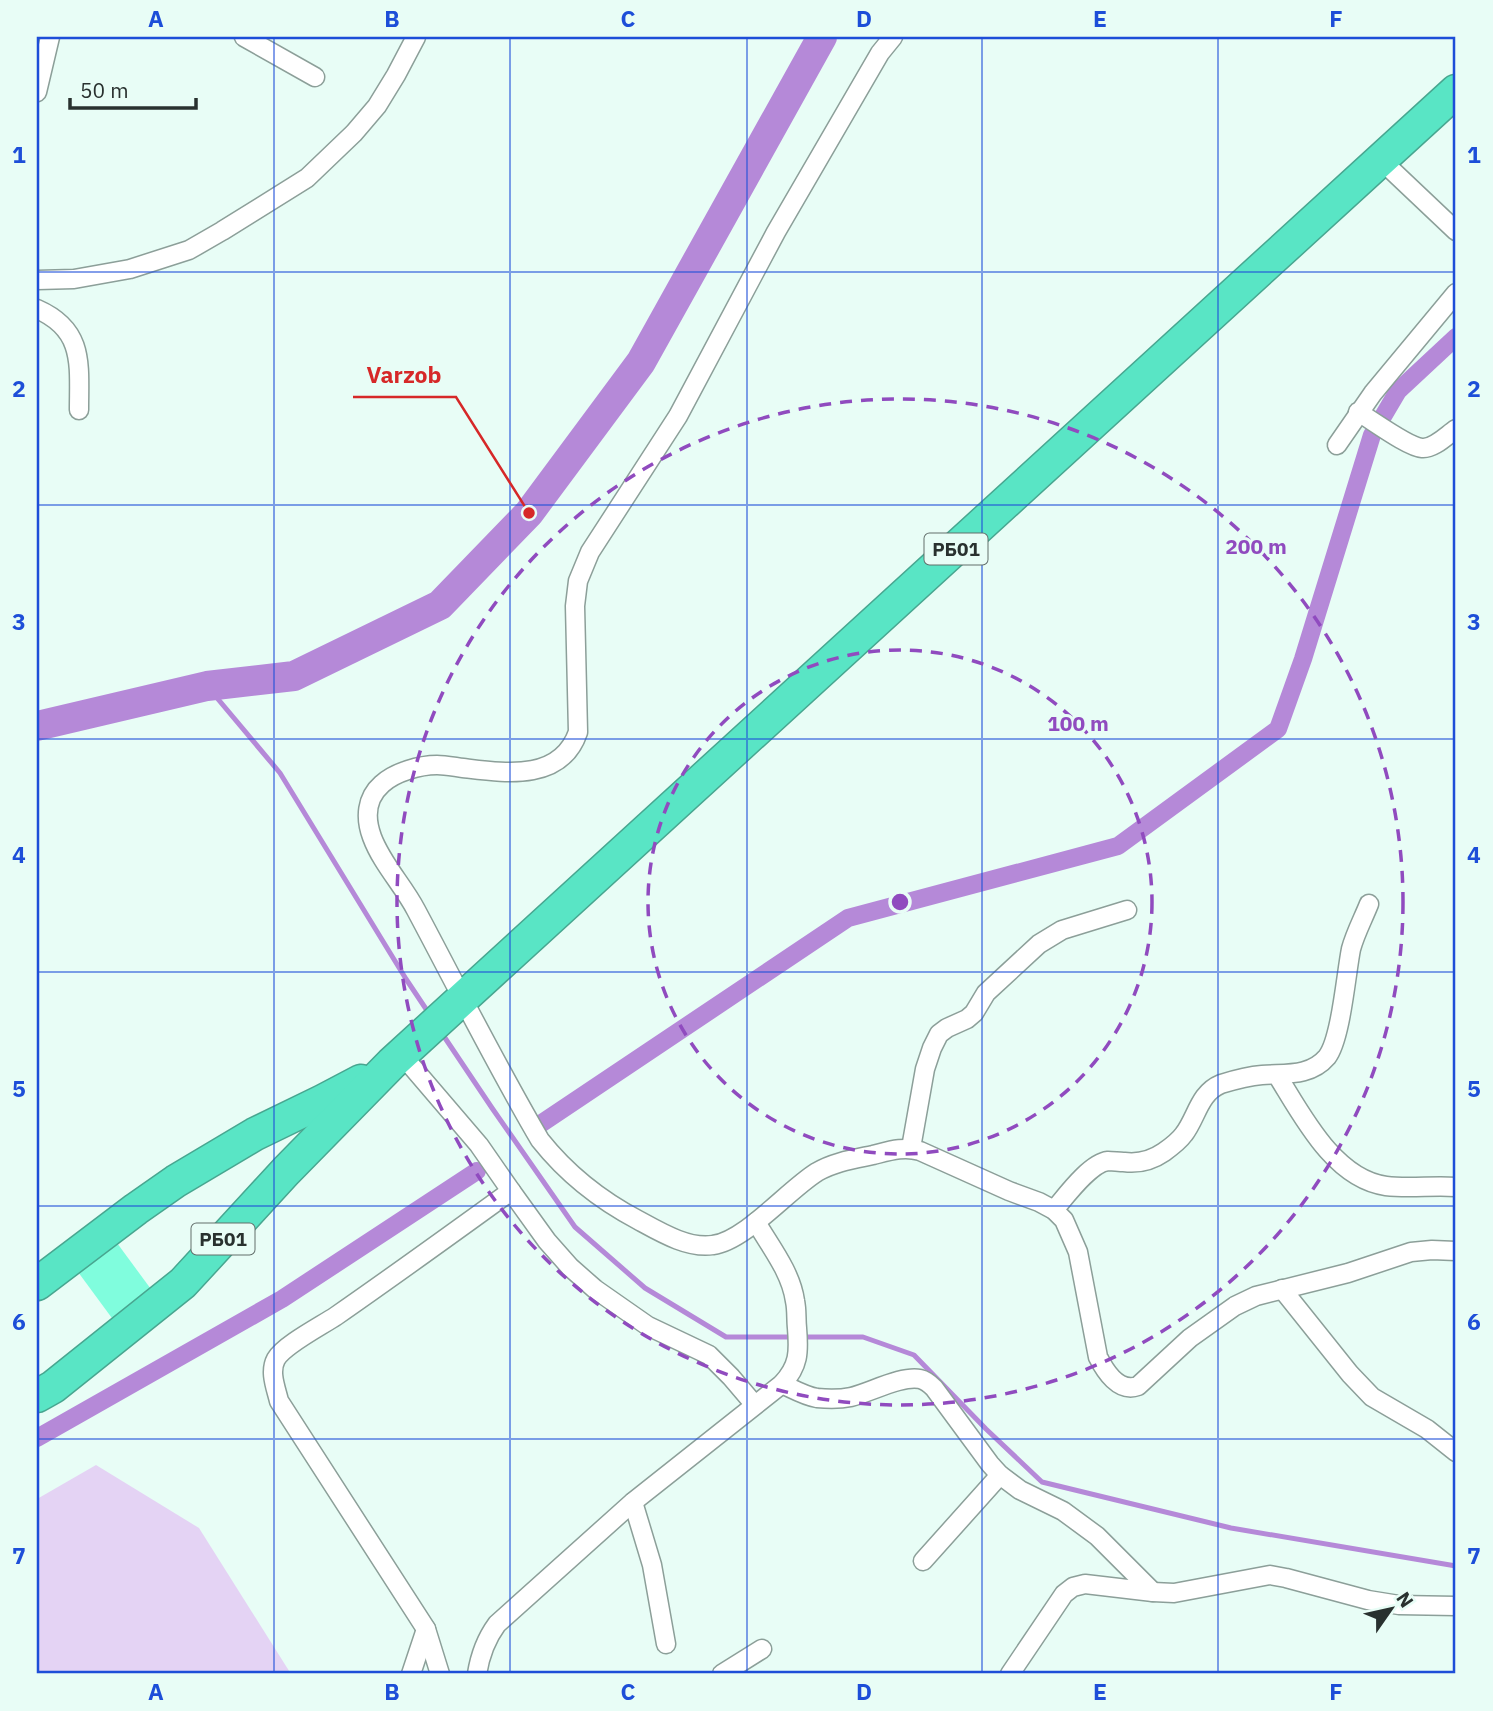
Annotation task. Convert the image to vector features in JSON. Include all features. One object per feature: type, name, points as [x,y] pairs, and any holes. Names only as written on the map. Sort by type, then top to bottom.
[{"type":"highway","name":"РБ01","points":[[37,1396],[53,1387],[183,1283],[286,1171],[403,1054],[1456,92]]},
{"type":"highway","name":"РБ01","points":[[37,1284],[176,1181],[255,1134],[323,1101],[403,1054]]},
{"type":"street","points":[[37,92],[50,37]]},
{"type":"street","points":[[244,37],[315,77]]},
{"type":"street","points":[[37,280],[74,279],[130,269],[189,250],[307,178],[354,133],[377,106],[397,75],[416,37]]},
{"type":"street","points":[[893,37],[880,53],[783,220],[678,416],[583,566],[575,606],[578,732],[570,751],[548,766],[531,771],[511,773],[437,765],[399,774],[384,782],[369,802],[371,836],[414,906],[459,1003],[540,1140],[578,1181],[616,1208],[659,1232],[699,1246],[715,1245],[729,1240],[756,1222],[819,1171],[847,1160],[911,1149],[1039,1202],[1054,1210],[1064,1220],[1078,1252],[1098,1357],[1104,1368],[1124,1387],[1131,1388],[1138,1386],[1190,1338],[1235,1306],[1256,1296],[1348,1273],[1410,1252],[1456,1251]]},
{"type":"street","points":[[1381,160],[1456,231]]},
{"type":"street","points":[[1337,445],[1456,293]]},
{"type":"street","points":[[37,309],[60,321],[75,345],[79,367],[79,410]]},
{"type":"street","points":[[1362,414],[1404,441],[1422,448],[1432,446],[1456,429]]},
{"type":"street","points":[[1054,1210],[1099,1164],[1109,1161],[1145,1162],[1163,1153],[1183,1135],[1200,1104],[1209,1092],[1219,1085],[1249,1076],[1304,1072],[1326,1057],[1339,1021],[1352,946],[1369,904]]},
{"type":"street","points":[[911,1149],[925,1069],[939,1034],[974,1013],[986,993],[1039,944],[1062,930],[1127,910]]},
{"type":"street","points":[[403,1054],[478,1145],[547,1241],[570,1267],[586,1282],[648,1326],[709,1355],[754,1404]]},
{"type":"street","points":[[1277,1075],[1317,1137],[1329,1152],[1351,1171],[1383,1186],[1456,1187]]},
{"type":"street","points":[[440,1674],[426,1629],[279,1401],[273,1366],[277,1357],[293,1344],[511,1191]]},
{"type":"street","points":[[477,1674],[488,1636],[498,1623],[633,1502],[782,1384],[792,1373],[799,1347],[795,1299],[788,1277],[756,1222]]},
{"type":"street","points":[[1282,1289],[1350,1374],[1372,1397],[1427,1429],[1456,1452]]},
{"type":"street","points":[[782,1384],[804,1395],[826,1398],[851,1397],[906,1380],[921,1379],[934,1388],[1000,1475],[1020,1490],[1062,1511],[1097,1536],[1153,1592]]},
{"type":"street","points":[[923,1561],[1000,1475]]},
{"type":"street","points":[[633,1502],[652,1565],[666,1644]]},
{"type":"street","points":[[1010,1674],[1064,1594],[1073,1587],[1085,1584],[1153,1592],[1184,1592],[1270,1575],[1368,1600],[1399,1605],[1456,1606]]},
{"type":"street","points":[[411,1674],[426,1629]]},
{"type":"street","points":[[722,1674],[762,1649]]},
{"type":"shaded area","points":[[96,1465],[199,1528],[291,1674],[37,1674],[37,1499]]},
{"type":"building","points":[[106,1228],[170,1315],[131,1344],[67,1257]]},
{"type":"waterway","points":[[37,726],[207,686],[294,676],[440,605],[529,513],[641,362],[822,37]]},
{"type":"waterway","points":[[536,1127],[848,918],[1118,846],[1278,729],[1303,659],[1372,435],[1398,391],[1456,337]]},
{"type":"waterway","points":[[207,686],[280,773],[430,1015]]},
{"type":"waterway","points":[[441,1032],[575,1227],[645,1288],[726,1337],[863,1337],[914,1355],[1042,1482],[1231,1528],[1456,1566]]},
{"type":"waterway","points":[[37,1438],[282,1299],[477,1171]]},
{"type":"place","name":"Varzob","points":[[529,513]]}]
